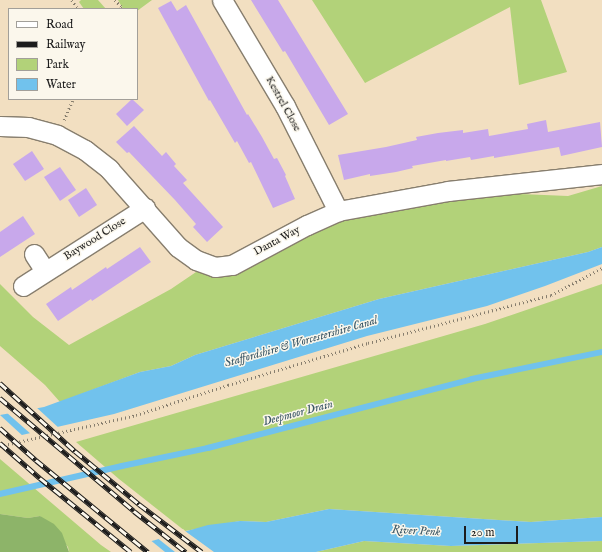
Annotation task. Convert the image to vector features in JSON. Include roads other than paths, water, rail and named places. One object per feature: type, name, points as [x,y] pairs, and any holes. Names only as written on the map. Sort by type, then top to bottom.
[{"type":"street","name":"Kestrel Close","points":[[222,0],[285,106],[338,211]]},
{"type":"street","name":"Danta Way","points":[[0,126],[28,127],[57,135],[85,150],[109,168],[178,247],[196,260],[215,267],[232,265],[307,225],[338,211],[448,191],[602,174]]},
{"type":"street","name":"Baywood Close","points":[[23,286],[145,208]]},
{"type":"street","points":[[34,254],[45,271]]},
{"type":"water","name":"Staffordshire & Worcestershire Canal","points":[[602,247],[602,264],[487,306],[367,336],[114,414],[0,440],[0,415],[44,407],[140,372],[171,366],[195,355],[379,299],[588,252]]},
{"type":"water","name":"River Penk","points":[[329,509],[531,522],[602,517],[602,541],[451,546],[364,541],[316,552],[113,552],[208,525],[240,521],[266,522]]},
{"type":"waterway","name":"Deepmoor Drain","points":[[0,494],[208,448],[472,379],[602,352]]},
{"type":"railway","points":[[0,383],[75,451],[139,504],[202,552]]},
{"type":"railway","points":[[0,398],[134,511],[186,552]]},
{"type":"railway","points":[[0,428],[36,460],[148,552]]},
{"type":"railway","points":[[0,443],[40,478],[131,552]]}]
